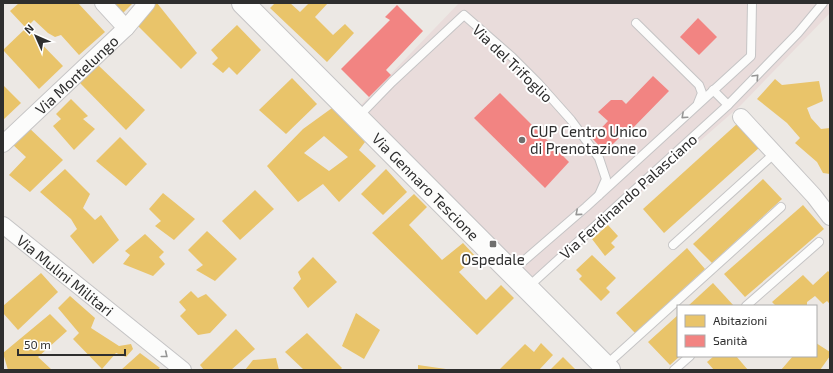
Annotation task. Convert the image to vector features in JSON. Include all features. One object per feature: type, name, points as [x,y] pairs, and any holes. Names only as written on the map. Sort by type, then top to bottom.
[{"type":"street","points":[[102,3],[126,28]]},
{"type":"street","name":"Via Montelungo","points":[[3,144],[126,28],[147,3]]},
{"type":"street","name":"Via Gennaro Tescione","points":[[243,3],[607,368]]},
{"type":"street","points":[[741,117],[814,196],[830,217]]},
{"type":"street","name":"Via Mulini Militari","points":[[3,225],[183,370]]},
{"type":"lane","name":"Via Ferdinando Palasciano","points":[[511,272],[599,195],[751,56],[752,3]]},
{"type":"lane","name":"Via Ferdinando Palasciano","points":[[527,288],[728,105],[798,33],[823,3]]},
{"type":"lane","name":"Via del Trifoglio","points":[[358,118],[392,82],[464,15],[503,49],[538,83],[577,128],[599,158],[606,179],[599,195]]},
{"type":"lane","points":[[636,24],[699,85],[702,93],[698,104]]},
{"type":"lane","points":[[713,90],[728,105]]},
{"type":"lane","points":[[673,245],[775,153]]},
{"type":"lane","points":[[607,368],[781,207]]},
{"type":"lane","points":[[747,305],[819,242]]},
{"type":"lane","points":[[674,370],[689,357]]},
{"type":"shaded area","points":[[459,3],[830,3],[830,13],[741,105],[538,283],[361,105]]},
{"type":"building: Abitazioni","points":[[19,3],[78,3],[105,32],[79,55],[61,35],[55,37],[48,33],[34,20],[26,28],[10,11]]},
{"type":"building: Abitazioni","points":[[108,3],[133,3],[121,15]]},
{"type":"building: Abitazioni","points":[[153,3],[157,3],[197,53],[181,69],[134,22]]},
{"type":"building: Abitazioni","points":[[275,3],[290,3],[300,12],[309,3],[328,3],[315,17],[333,35],[345,24],[354,33],[327,62],[270,8]]},
{"type":"building: Abitazioni","points":[[237,25],[261,50],[237,75],[229,67],[223,73],[212,64],[218,58],[211,50]]},
{"type":"building: Abitazioni","points":[[26,28],[63,66],[39,89],[3,50]]},
{"type":"building: Abitazioni","points":[[98,65],[145,110],[126,130],[80,83]]},
{"type":"building: Abitazioni","points":[[292,78],[317,104],[286,134],[259,110]]},
{"type":"building: Abitazioni","points":[[775,79],[782,85],[819,81],[823,101],[807,108],[811,118],[821,129],[830,128],[830,174],[823,173],[817,162],[795,143],[800,138],[787,123],[757,99]]},
{"type":"building: Abitazioni","points":[[3,85],[21,103],[3,120]]},
{"type":"building: Abitazioni","points":[[71,99],[88,116],[83,119],[95,129],[74,150],[53,126],[61,119],[56,114]]},
{"type":"building: Abitazioni","points":[[332,108],[365,142],[359,150],[376,166],[339,202],[323,184],[298,202],[267,166],[303,129]],"holes":[[[324,136],[348,157],[329,171],[304,153]]]},
{"type":"building: Abitazioni","points":[[738,123],[760,147],[664,233],[643,209]]},
{"type":"building: Abitazioni","points":[[27,126],[63,160],[30,192],[9,175],[26,157],[11,143]]},
{"type":"building: Abitazioni","points":[[120,137],[147,164],[126,186],[96,161]]},
{"type":"building: Abitazioni","points":[[65,169],[90,194],[83,208],[95,220],[101,215],[119,240],[93,264],[70,236],[77,229],[71,219],[40,192]]},
{"type":"building: Abitazioni","points":[[386,169],[407,192],[383,215],[361,194]]},
{"type":"building: Abitazioni","points":[[763,179],[782,199],[712,263],[693,244]]},
{"type":"building: Abitazioni","points":[[255,190],[274,209],[240,240],[222,221]]},
{"type":"building: Abitazioni","points":[[163,193],[195,219],[174,240],[155,226],[161,221],[149,209]]},
{"type":"building: Abitazioni","points":[[414,194],[427,207],[409,225],[442,260],[463,243],[476,257],[459,272],[486,300],[501,285],[514,298],[477,335],[372,233]]},
{"type":"building: Abitazioni","points":[[803,205],[824,229],[745,297],[724,274]]},
{"type":"building: Abitazioni","points":[[608,225],[618,236],[611,243],[615,247],[605,256],[592,239]]},
{"type":"building: Abitazioni","points":[[207,231],[237,259],[215,281],[196,270],[203,265],[188,250]]},
{"type":"building: Abitazioni","points":[[145,234],[164,252],[159,257],[165,264],[153,276],[123,264],[130,255],[125,251]]},
{"type":"building: Abitazioni","points":[[687,248],[705,269],[635,333],[616,313]]},
{"type":"building: Abitazioni","points":[[592,255],[616,278],[606,288],[610,292],[601,301],[579,279],[582,276],[576,270]]},
{"type":"building: Abitazioni","points":[[313,257],[337,282],[308,308],[293,288],[301,279],[298,272]]},
{"type":"building: Abitazioni","points":[[828,271],[830,273],[830,304],[827,301],[823,304],[815,296],[807,302],[807,305],[775,305],[772,302],[803,275],[813,285]]},
{"type":"building: Abitazioni","points":[[41,273],[58,292],[18,330],[3,313],[3,306]]},
{"type":"building: Abitazioni","points":[[713,283],[733,305],[689,305]]},
{"type":"building: Abitazioni","points":[[191,291],[198,298],[206,294],[227,315],[210,333],[198,335],[180,316],[186,310],[179,302]]},
{"type":"building: Abitazioni","points":[[70,296],[95,318],[91,328],[119,346],[131,344],[133,349],[126,357],[116,353],[102,369],[73,339],[79,333],[58,308]]},
{"type":"building: Abitazioni","points":[[356,313],[380,330],[364,359],[342,346]]},
{"type":"building: Abitazioni","points":[[50,314],[67,331],[38,357],[52,370],[8,370],[3,353]]},
{"type":"building: Abitazioni","points":[[677,316],[677,357],[679,357],[670,365],[648,342]]},
{"type":"building: Abitazioni","points":[[236,329],[255,349],[231,370],[204,370],[200,365]]},
{"type":"building: Abitazioni","points":[[307,333],[342,368],[340,370],[304,370],[285,352]]},
{"type":"building: Abitazioni","points":[[541,343],[553,355],[539,370],[499,370],[525,344],[534,352]]},
{"type":"building: Abitazioni","points":[[817,344],[830,352],[830,356],[820,370],[781,370],[792,357],[817,357]]},
{"type":"building: Abitazioni","points":[[140,353],[160,368],[157,370],[121,370]]},
{"type":"building: Abitazioni","points":[[563,357],[576,370],[550,370]]},
{"type":"building: Abitazioni","points":[[713,357],[737,357],[748,370],[714,370],[707,362]]},
{"type":"building: Abitazioni","points":[[276,358],[279,370],[245,370],[253,360]]},
{"type":"building: Abitazioni","points":[[418,365],[446,369],[446,370],[418,370]]},
{"type":"building: Sanità","points":[[397,5],[423,31],[386,70],[391,75],[369,97],[341,69],[390,20],[385,17]]},
{"type":"building: Sanità","points":[[698,18],[717,37],[699,55],[680,37]]},
{"type":"building: Sanità","points":[[653,76],[669,91],[628,133],[626,131],[605,152],[592,138],[608,121],[598,112],[611,100],[622,100],[626,104]]},
{"type":"building: Sanità","name":"CUP Centro Unico di Prenotazione","points":[[500,93],[569,162],[545,188],[474,118]]},
{"type":"place","name":"CUP Centro Unico di Prenotazione","points":[[522,140]]},
{"type":"place","name":"Ospedale","points":[[493,244]]}]
